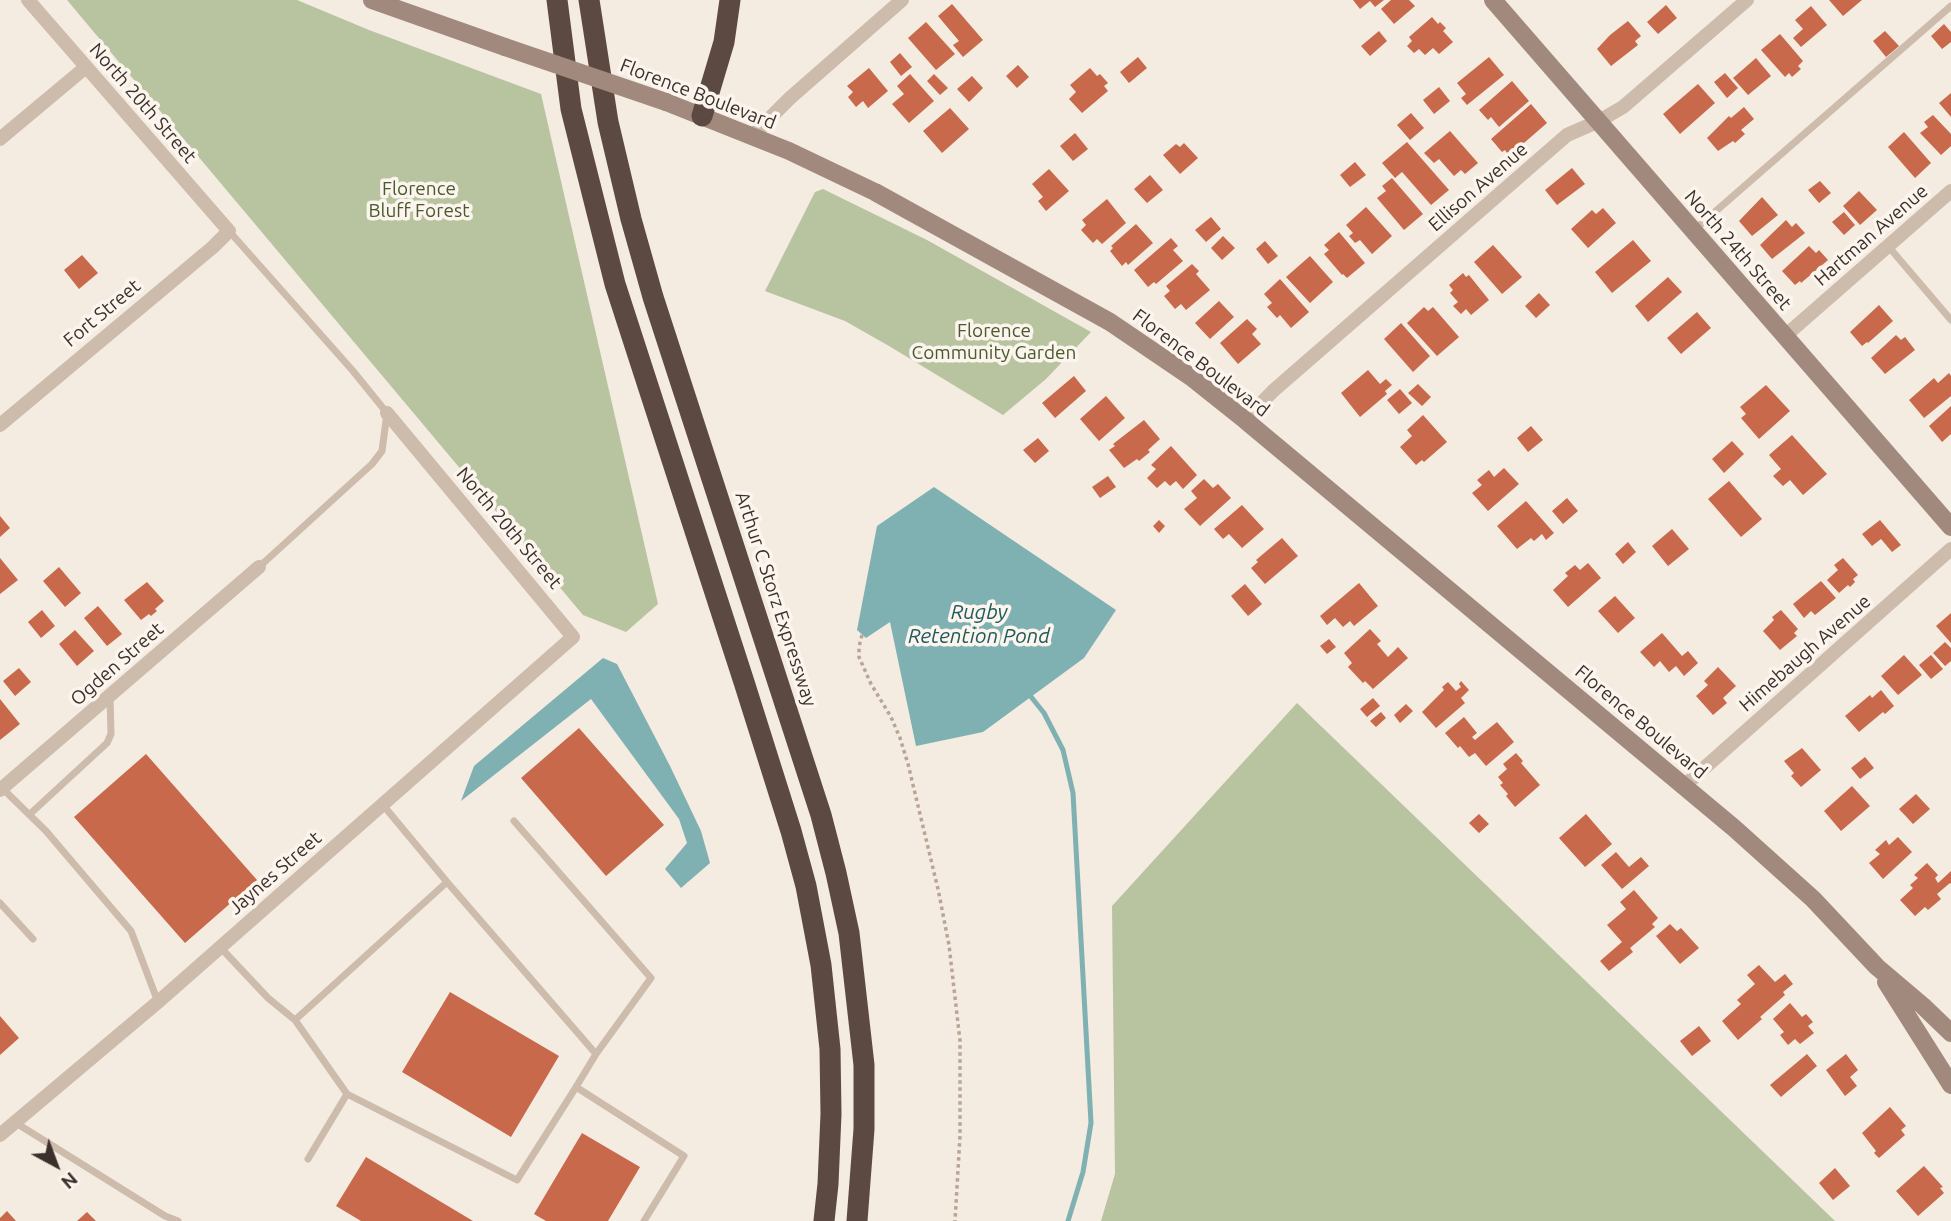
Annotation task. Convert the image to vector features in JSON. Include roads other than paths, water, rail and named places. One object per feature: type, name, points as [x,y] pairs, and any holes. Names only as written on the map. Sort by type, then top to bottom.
[{"type":"highway","points":[[556,0],[571,109],[615,284],[748,694],[806,886],[821,965],[830,1049],[831,1114],[824,1221]]},
{"type":"highway","name":"Arthur C Storz Expressway","points":[[589,0],[608,122],[653,297],[798,742],[836,873],[849,933],[863,1065],[864,1129],[857,1221]]},
{"type":"highway","points":[[702,116],[724,42],[730,0]]},
{"type":"street","name":"North 20th Street","points":[[28,0],[229,231]]},
{"type":"street","name":"Florence Boulevard","points":[[372,0],[666,102],[752,135],[876,192],[1110,322],[1180,369],[1245,420],[1684,786],[1804,891],[1877,967],[1951,1033]]},
{"type":"street","points":[[752,135],[902,0]]},
{"type":"street","name":"North 24th Street","points":[[1493,0],[1951,527]]},
{"type":"street","name":"Ellison Avenue","points":[[1245,420],[1273,391],[1567,135],[1623,107],[1747,0]]},
{"type":"street","points":[[0,139],[86,68]]},
{"type":"street","name":"Hartman Avenue","points":[[1785,336],[1951,191]]},
{"type":"street","name":"Fort Street","points":[[0,425],[229,231]]},
{"type":"street","name":"North 20th Street","points":[[387,413],[573,637]]},
{"type":"street","name":"Himebaugh Avenue","points":[[1684,786],[1951,549]]},
{"type":"street","name":"Ogden Street","points":[[1,788],[259,567]]},
{"type":"street","name":"Jaynes Street","points":[[0,1135],[158,1002],[573,637]]},
{"type":"street","name":"Florence Boulevard","points":[[1877,967],[1951,1084]]},
{"type":"lane","points":[[1693,231],[1951,6]]},
{"type":"lane","points":[[229,231],[354,371],[387,413],[382,452],[259,567]]},
{"type":"lane","points":[[1888,246],[1951,320]]},
{"type":"lane","points":[[30,814],[107,743],[111,734],[110,696]]},
{"type":"lane","points":[[1,788],[30,814],[131,931],[158,1002]]},
{"type":"lane","points":[[382,804],[596,1054]]},
{"type":"lane","points":[[219,947],[268,998],[295,1020],[347,1094],[517,1180],[596,1054],[651,978],[514,821]]},
{"type":"lane","points":[[295,1020],[447,882]]},
{"type":"lane","points":[[0,903],[33,939]]},
{"type":"lane","points":[[576,1087],[684,1156],[644,1221]]},
{"type":"lane","points":[[308,1158],[347,1094]]},
{"type":"lane","points":[[15,1122],[165,1216],[178,1221]]},
{"type":"water","name":"Rugby Retention Pond","points":[[934,487],[1116,610],[1084,658],[983,732],[916,746],[890,622],[866,638],[857,630],[877,526]]},
{"type":"water","points":[[603,658],[617,664],[701,831],[710,863],[681,888],[665,869],[687,843],[679,819],[591,699],[461,801],[474,766]]},
{"type":"waterway","points":[[1028,693],[1044,713],[1063,750],[1073,793],[1091,1123],[1083,1172],[1068,1221]]},
{"type":"park label","name":"Florence Bluff Forest","points":[[419,200]]},
{"type":"park label","name":"Florence Community Garden","points":[[994,342]]}]
